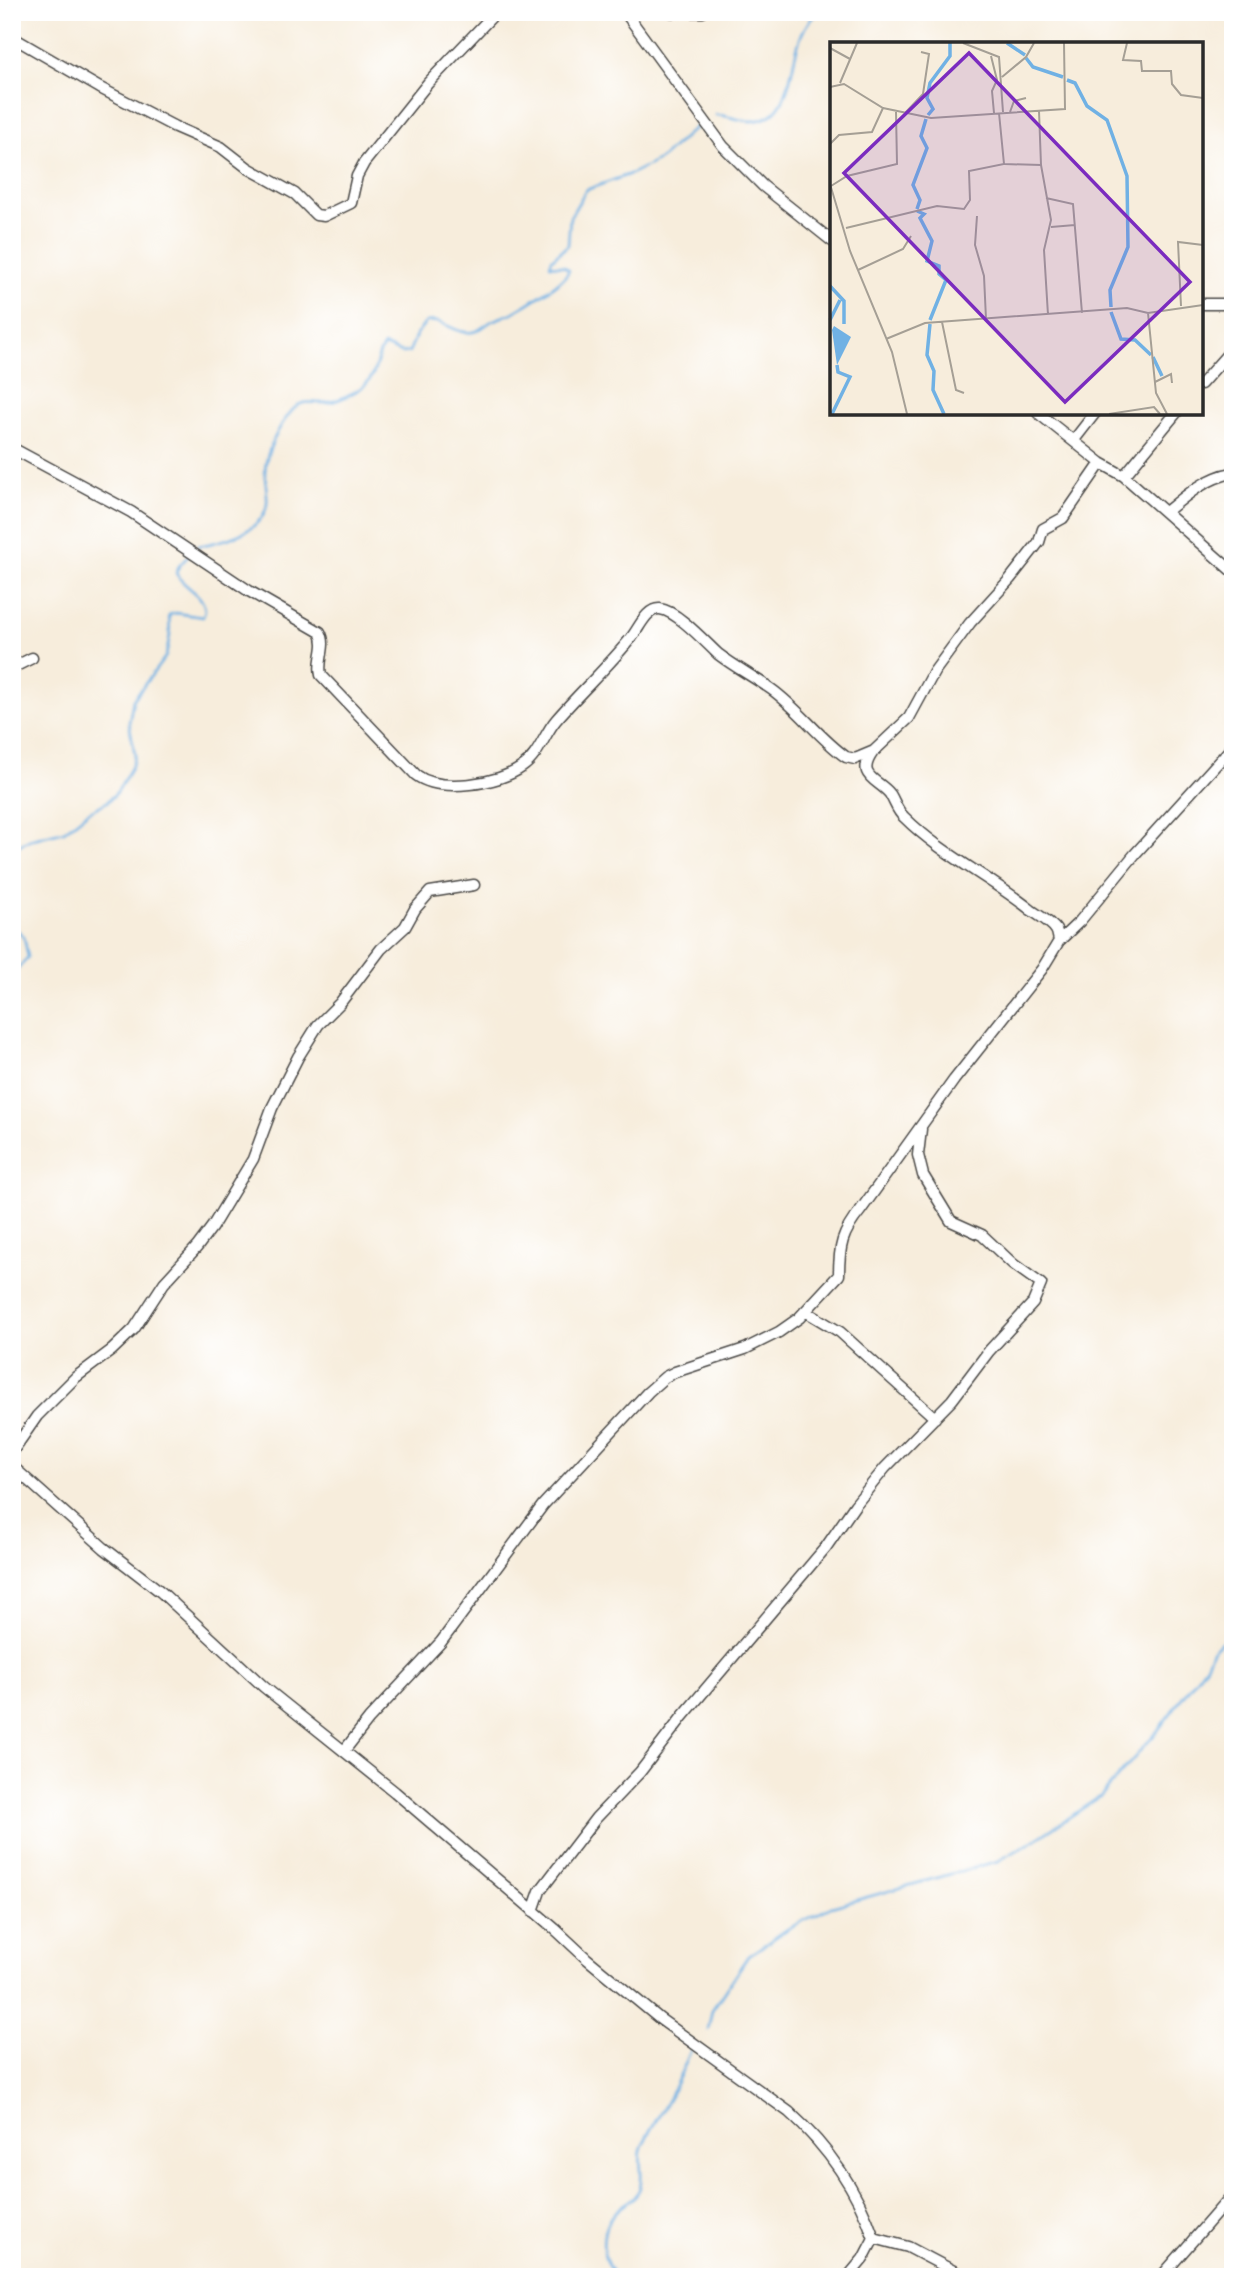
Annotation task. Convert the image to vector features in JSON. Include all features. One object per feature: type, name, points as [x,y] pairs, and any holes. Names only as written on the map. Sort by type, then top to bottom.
[{"type":"street","points":[[12,37],[100,88],[175,127],[221,147],[248,168],[295,194],[316,215],[324,216],[351,203],[357,176],[364,163],[428,83],[496,12]]},
{"type":"street","points":[[625,12],[723,146],[763,186],[830,239]]},
{"type":"street","points":[[671,12],[703,12]]},
{"type":"street","points":[[1203,304],[1233,304]]},
{"type":"street","points":[[1203,382],[1233,348]]},
{"type":"street","points":[[1041,415],[1101,463],[1124,476],[1233,572]]},
{"type":"street","points":[[1074,440],[1093,415]]},
{"type":"street","points":[[1124,476],[1174,415]]},
{"type":"street","points":[[12,448],[131,512],[249,590],[320,632],[324,642],[319,664],[321,675],[410,769],[424,780],[441,784],[469,784],[504,776],[520,769],[543,742],[554,723],[631,638],[650,612],[658,609],[684,623],[720,655],[772,689],[846,757],[855,759],[874,751]]},
{"type":"street","points":[[1059,941],[1056,930],[1009,892],[941,847],[905,819],[891,796],[868,774],[868,759],[909,718],[933,672],[970,623],[1039,542],[1043,529],[1063,518],[1101,463]]},
{"type":"street","points":[[1166,512],[1206,483],[1233,473]]},
{"type":"street","points":[[12,668],[32,657]]},
{"type":"street","points":[[344,1751],[369,1719],[441,1642],[543,1506],[648,1392],[675,1372],[745,1349],[791,1325],[839,1275],[839,1253],[846,1228],[954,1080],[1042,969],[1059,941],[1233,746]]},
{"type":"street","points":[[12,1452],[37,1416],[76,1377],[112,1350],[134,1329],[164,1283],[212,1227],[250,1166],[272,1108],[318,1025],[340,1003],[382,949],[405,927],[415,909],[430,892],[474,885]]},
{"type":"street","points":[[533,1911],[540,1891],[596,1818],[640,1772],[683,1716],[826,1548],[885,1468],[952,1400],[1008,1328],[1033,1303],[1041,1284],[1013,1264],[982,1235],[951,1221],[923,1175],[918,1155],[921,1127]]},
{"type":"street","points":[[805,1311],[840,1332],[935,1418]]},
{"type":"street","points":[[12,1466],[104,1548],[161,1592],[264,1687],[516,1895],[586,1958],[660,2019],[806,2127],[827,2150],[861,2203],[874,2238],[863,2259],[848,2277]]},
{"type":"street","points":[[516,1895],[540,1891]]},
{"type":"street","points":[[1161,2277],[1233,2194]]},
{"type":"street","points":[[874,2238],[916,2251],[965,2277]]},
{"type":"waterway","points":[[716,115],[753,121],[769,116],[780,105],[787,91],[800,39],[807,24],[819,12]]},
{"type":"waterway","points":[[198,546],[239,534],[258,522],[264,514],[267,504],[267,457],[277,433],[294,409],[305,403],[334,401],[357,390],[370,380],[384,346],[402,353],[409,352],[417,333],[426,322],[438,322],[461,331],[473,332],[512,313],[544,293],[569,270],[564,266],[550,265],[552,259],[568,245],[570,217],[586,190],[633,173],[659,160],[699,124]]},
{"type":"waterway","points":[[12,849],[29,840],[64,831],[88,812],[107,802],[117,792],[135,755],[129,722],[133,700],[166,656],[170,635],[169,615],[176,613],[203,617],[205,610],[201,599],[176,573],[189,555]]},
{"type":"waterway","points":[[12,925],[24,937],[28,957],[12,976]]},
{"type":"waterway","points":[[708,2030],[712,2010],[748,1956],[789,1928],[831,1907],[998,1861],[1101,1796],[1156,1733],[1206,1665],[1212,1651],[1233,1631]]},
{"type":"waterway","points":[[616,2277],[606,2261],[603,2242],[605,2232],[612,2215],[639,2190],[642,2147],[691,2050]]}]
